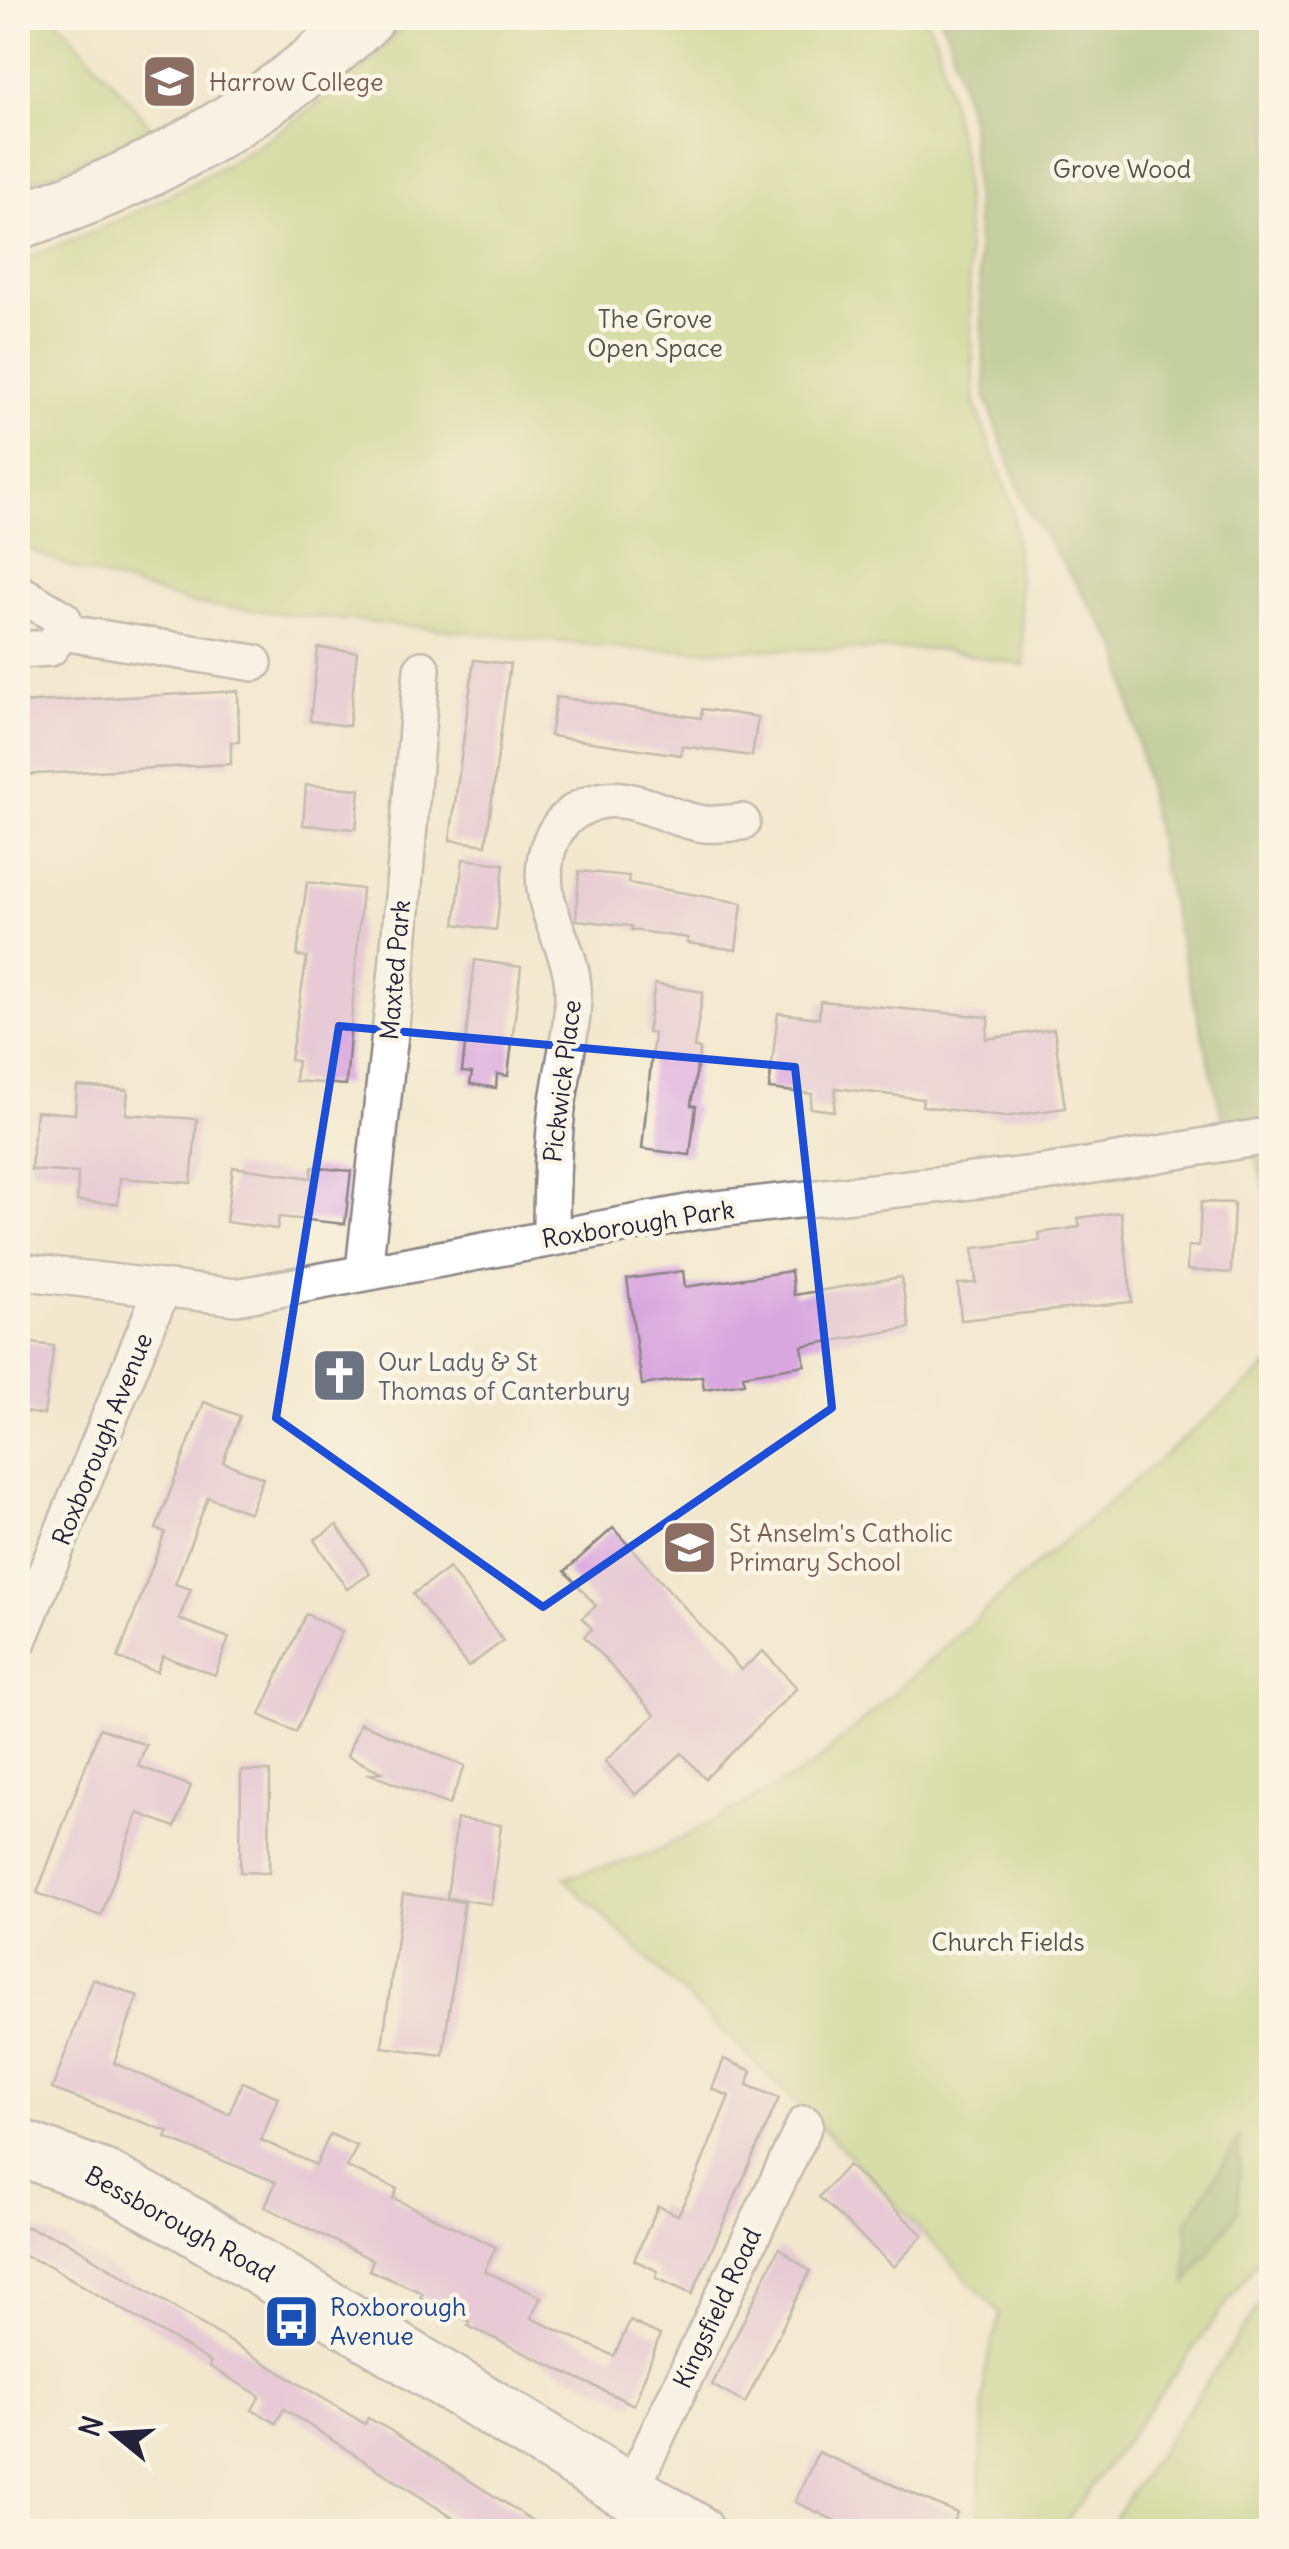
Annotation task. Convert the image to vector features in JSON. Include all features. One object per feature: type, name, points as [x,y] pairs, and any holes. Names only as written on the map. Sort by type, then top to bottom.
[{"type":"main road","points":[[18,221],[91,198],[184,150],[286,85],[366,18]]},
{"type":"main road","name":"Bessborough Road","points":[[18,2146],[106,2180],[190,2225],[696,2532]]},
{"type":"street","points":[[18,592],[63,619],[62,632],[50,648],[18,650]]},
{"type":"street","points":[[62,632],[254,662]]},
{"type":"street","name":"Maxted Park","points":[[364,1270],[397,970],[422,669]]},
{"type":"street","name":"Pickwick Place","points":[[551,1238],[551,1164],[573,986],[548,908],[544,879],[546,854],[556,829],[572,812],[592,802],[618,801],[650,804],[702,824],[742,822]]},
{"type":"street","name":"Roxborough Park","points":[[18,1271],[161,1292],[236,1298],[364,1270],[698,1211],[1045,1173],[1261,1137]]},
{"type":"street","name":"Roxborough Avenue","points":[[18,1641],[161,1292]]},
{"type":"street","name":"Kingsfield Road","points":[[630,2492],[805,2124]]},
{"type":"highlighted area","points":[[339,1026],[795,1067],[832,1408],[543,1607],[276,1418]]},
{"type":"green space","points":[[18,18],[57,18],[152,127],[82,162],[18,186]]},
{"type":"green space","name":"The Grove Open Space","points":[[409,18],[925,18],[937,40],[963,159],[975,404],[1013,507],[1025,666],[939,649],[641,650],[194,604],[73,568],[18,545],[18,260],[118,220],[230,162],[333,92],[376,55]]},
{"type":"green space","name":"Grove Wood","points":[[940,18],[1271,18],[1271,1208],[1245,1125],[1224,1124],[1168,893],[1119,649],[1026,508],[986,399],[970,120],[948,34]]},
{"type":"green space","name":"Church Fields","points":[[1271,1364],[1271,2243],[1059,2531],[978,2531],[985,2373],[1000,2313],[830,2136],[564,1878],[650,1855],[810,1768],[1032,1568]]},
{"type":"green space","points":[[1240,2137],[1238,2211],[1187,2283],[1187,2222]]},
{"type":"green space","points":[[1271,2289],[1271,2531],[1105,2531],[1267,2294]]},
{"type":"building","points":[[318,648],[357,652],[349,726],[310,721]]},
{"type":"building","points":[[474,660],[510,664],[486,845],[450,840]]},
{"type":"building","points":[[238,691],[239,742],[231,742],[231,764],[18,775],[18,703]]},
{"type":"building","points":[[556,697],[701,718],[702,709],[758,717],[752,756],[682,746],[681,755],[550,736]]},
{"type":"building","points":[[306,785],[360,789],[356,829],[303,825]]},
{"type":"building","points":[[463,859],[504,864],[496,930],[455,924]]},
{"type":"building","points":[[579,871],[629,876],[628,883],[742,903],[736,950],[687,943],[688,938],[631,930],[631,926],[576,920]]},
{"type":"building","points":[[307,882],[362,889],[346,1085],[295,1081],[297,1061],[290,1060],[307,957],[297,956]]},
{"type":"building","points":[[475,960],[521,967],[508,1076],[497,1074],[496,1088],[470,1084],[472,1073],[462,1072]]},
{"type":"building","points":[[655,984],[703,992],[694,1048],[700,1049],[691,1105],[696,1106],[690,1155],[642,1149],[654,1034],[647,1033]]},
{"type":"building","points":[[820,1001],[989,1017],[986,1039],[1054,1029],[1065,1108],[1004,1117],[922,1106],[923,1099],[836,1088],[834,1111],[810,1108],[812,1094],[769,1089],[778,1013],[819,1018]]},
{"type":"building","points":[[77,1086],[128,1090],[126,1114],[197,1119],[191,1183],[120,1178],[118,1204],[77,1201],[78,1173],[31,1170],[36,1111],[75,1114]]},
{"type":"building","points":[[233,1167],[311,1178],[312,1167],[351,1171],[345,1224],[279,1217],[277,1229],[226,1222]]},
{"type":"building","points":[[1201,1202],[1234,1203],[1231,1273],[1187,1270],[1188,1246],[1199,1247]]},
{"type":"building","points":[[1121,1212],[1132,1302],[961,1320],[958,1284],[976,1283],[973,1248],[1040,1241],[1039,1233],[1080,1227],[1078,1218]]},
{"type":"building","points":[[683,1271],[685,1287],[791,1271],[794,1295],[901,1277],[910,1328],[802,1346],[805,1365],[743,1375],[744,1383],[704,1389],[702,1376],[642,1385],[627,1279]]},
{"type":"building","points":[[18,1341],[54,1346],[44,1415],[18,1411]]},
{"type":"building","points":[[204,1402],[240,1416],[223,1462],[263,1478],[250,1513],[208,1497],[175,1584],[191,1589],[179,1619],[229,1638],[215,1675],[163,1656],[157,1672],[118,1658],[165,1532],[156,1529]]},
{"type":"building","points":[[337,1525],[370,1574],[347,1589],[314,1540]]},
{"type":"building","points":[[613,1528],[741,1670],[763,1651],[797,1688],[705,1779],[682,1753],[636,1795],[605,1761],[655,1715],[584,1636],[592,1629],[582,1618],[596,1606],[565,1571]]},
{"type":"building","points":[[449,1568],[503,1641],[468,1667],[413,1594]]},
{"type":"building","points":[[306,1614],[342,1631],[296,1732],[260,1715]]},
{"type":"building","points":[[360,1723],[465,1766],[449,1805],[370,1774],[382,1772],[347,1756]]},
{"type":"building","points":[[100,1728],[146,1745],[138,1766],[191,1786],[175,1827],[138,1813],[101,1916],[37,1893]]},
{"type":"building","points":[[241,1771],[270,1771],[269,1873],[240,1872]]},
{"type":"building","points":[[457,1819],[501,1825],[491,1904],[447,1898]]},
{"type":"building","points":[[403,1894],[464,1902],[443,2055],[382,2047]]},
{"type":"building","points":[[93,1979],[138,1996],[114,2063],[229,2114],[242,2082],[278,2097],[261,2140],[316,2165],[330,2134],[357,2146],[347,2167],[397,2189],[393,2198],[496,2247],[484,2271],[541,2297],[531,2318],[614,2356],[630,2321],[660,2335],[634,2405],[468,2326],[471,2322],[420,2298],[423,2293],[369,2270],[373,2260],[265,2207],[276,2182],[166,2138],[169,2132],[52,2089]]},
{"type":"building","points":[[724,2059],[752,2071],[747,2085],[779,2098],[692,2294],[656,2278],[658,2271],[634,2260],[658,2206],[678,2215],[696,2177],[729,2096],[712,2089]]},
{"type":"building","points":[[848,2165],[923,2235],[894,2267],[819,2197]]},
{"type":"building","points":[[18,2224],[64,2240],[365,2424],[368,2418],[388,2429],[551,2532],[475,2532],[284,2409],[276,2423],[252,2410],[260,2396],[209,2366],[211,2362],[48,2265],[18,2254]]},
{"type":"building","points":[[779,2248],[810,2271],[745,2403],[712,2385]]},
{"type":"building","points":[[818,2452],[957,2513],[949,2532],[859,2532],[795,2502]]},
{"type":"place","name":"Harrow College","points":[[170,82]]},
{"type":"place","name":"Our Lady & St Thomas of Canterbury","points":[[339,1376]]},
{"type":"place","name":"St Anselm's Catholic Primary School","points":[[690,1547]]},
{"type":"place","name":"Roxborough Avenue","points":[[291,2321]]}]
